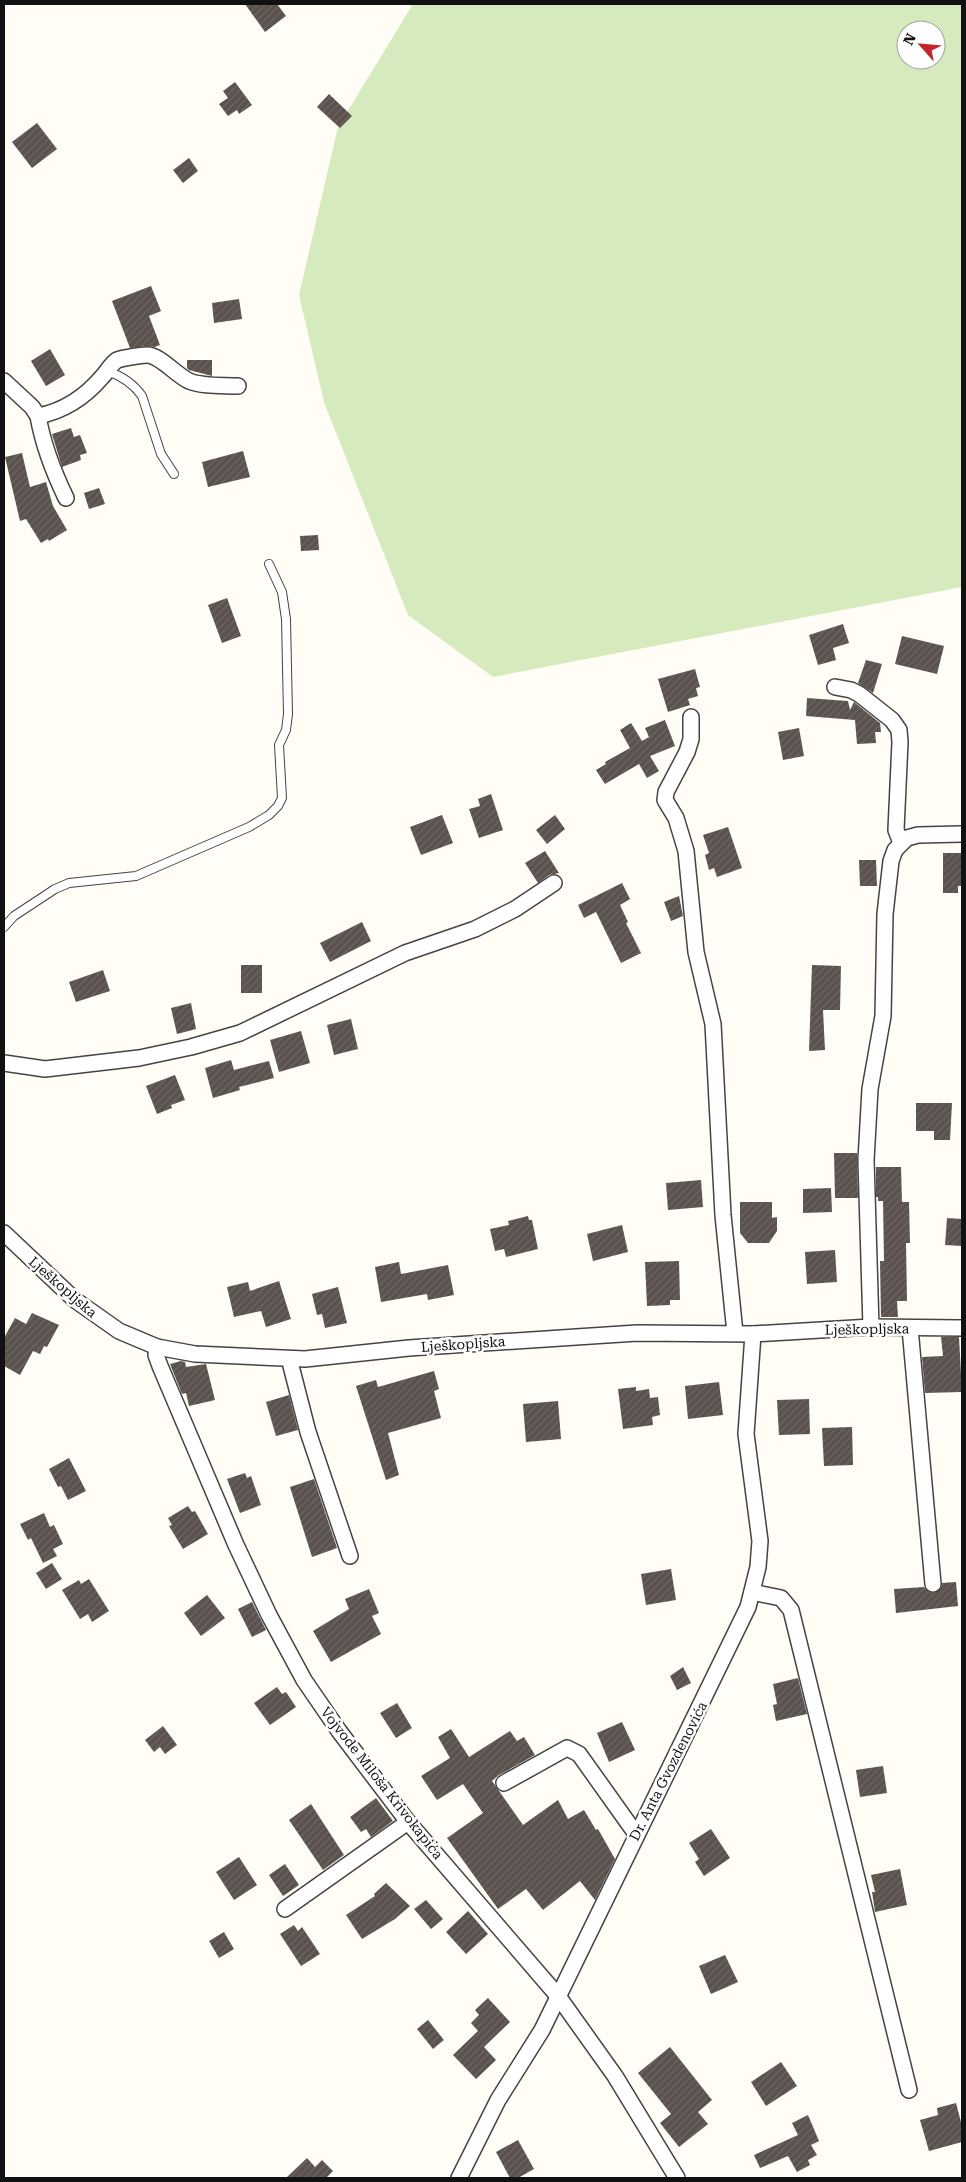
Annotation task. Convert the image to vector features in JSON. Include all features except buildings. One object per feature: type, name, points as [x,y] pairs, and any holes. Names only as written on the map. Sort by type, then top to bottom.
[{"type":"street","points":[[38,416],[56,412],[72,404],[91,388],[117,360],[152,355],[190,381],[200,384],[238,386]]},
{"type":"street","points":[[4,381],[32,407],[38,416],[42,440],[54,473],[66,498]]},
{"type":"street","points":[[835,687],[851,690],[859,694],[892,720],[899,730],[896,830],[900,843]]},
{"type":"street","points":[[691,718],[691,739],[666,792],[665,800],[676,818],[686,851],[696,952],[713,1024],[723,1215],[735,1333]]},
{"type":"street","points":[[871,1327],[866,1160],[870,1088],[883,1016],[885,914],[889,870],[895,850],[907,838],[918,835],[962,834]]},
{"type":"street","points":[[4,1064],[45,1069],[139,1058],[191,1047],[240,1033],[405,953],[476,929],[515,909],[554,883]]},
{"type":"street","name":"Lješkopljska","points":[[4,1234],[96,1317],[119,1332],[156,1347],[195,1354],[291,1359],[323,1358],[419,1347],[637,1333],[753,1334],[871,1327],[962,1328]]},
{"type":"street","points":[[910,1328],[932,1584]]},
{"type":"street","name":"Dr. Anta Gvozdenovića","points":[[458,2178],[498,2100],[542,2030],[636,1834],[742,1621],[752,1592],[758,1566],[760,1541],[746,1434],[753,1334]]},
{"type":"street","name":"Vojvode Miloša Krivokapića","points":[[156,1347],[156,1355],[160,1366],[236,1546],[269,1615],[304,1680],[339,1731],[408,1822],[558,1996],[615,2076],[677,2178]]},
{"type":"street","points":[[291,1359],[291,1366],[308,1432],[350,1556]]},
{"type":"street","points":[[752,1592],[781,1598],[791,1610],[909,2090]]},
{"type":"street","points":[[504,1783],[567,1748],[573,1750],[579,1754],[636,1834]]},
{"type":"street","points":[[285,1909],[408,1822]]},
{"type":"lane","points":[[107,371],[123,378],[137,388],[142,396],[161,454],[174,474]]},
{"type":"lane","points":[[4,926],[14,916],[54,889],[69,883],[136,876],[249,827],[269,815],[278,806],[282,798],[279,761],[280,745],[286,730],[288,714],[286,618],[282,592],[269,564]]},
{"type":"green space","points":[[413,4],[962,4],[962,587],[493,677],[408,615],[324,402],[299,295],[338,127]]}]
